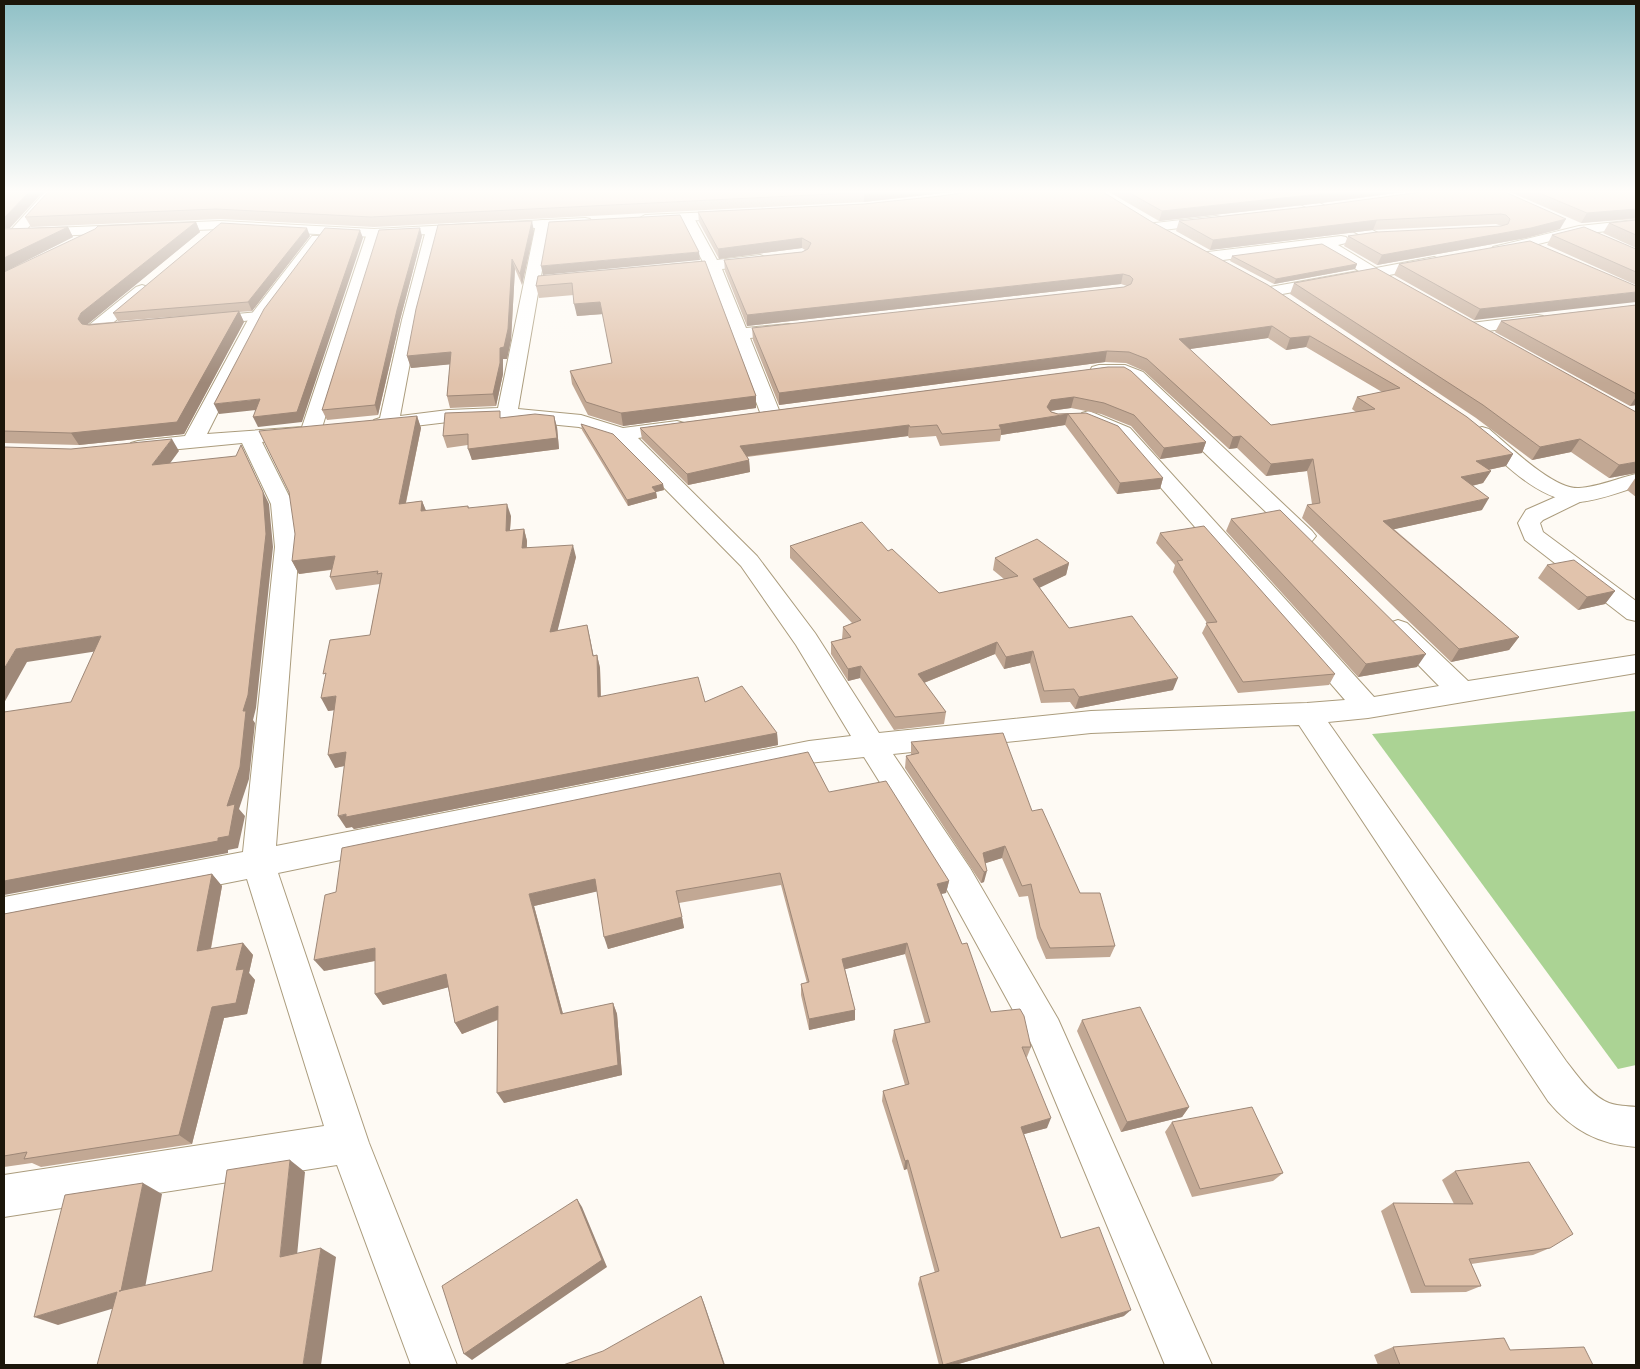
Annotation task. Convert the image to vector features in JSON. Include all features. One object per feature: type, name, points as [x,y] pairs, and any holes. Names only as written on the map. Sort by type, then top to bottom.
[{"type":"street","points":[[193,441],[258,316],[304,256]]},
{"type":"street","points":[[117,449],[320,430],[368,256]]},
{"type":"street","points":[[389,423],[410,320],[426,256]]},
{"type":"street","points":[[507,414],[538,256]]},
{"type":"street","points":[[708,256],[771,415]]},
{"type":"street","points":[[1206,256],[1232,270]]},
{"type":"street","points":[[1346,256],[1400,287]]},
{"type":"street","points":[[658,270],[772,259]]},
{"type":"street","points":[[1287,302],[1263,287],[1376,274],[1451,259]]},
{"type":"street","points":[[95,329],[154,280]]},
{"type":"street","points":[[533,282],[552,280]]},
{"type":"street","points":[[1498,343],[1464,324],[1549,319]]},
{"type":"street","points":[[738,334],[807,327]]},
{"type":"street","points":[[1076,374],[1106,370],[1125,371],[1136,376],[1315,547]]},
{"type":"street","points":[[360,426],[448,416],[507,414],[581,421],[622,434],[696,424]]},
{"type":"street","points":[[1064,417],[1087,416],[1123,432],[1368,708]]},
{"type":"street","points":[[1468,423],[1541,481],[1576,495]]},
{"type":"street","points":[[622,434],[749,561],[806,639],[871,745],[958,878],[1045,1032],[1188,1365]]},
{"type":"street","points":[[249,436],[282,504],[287,547],[258,863],[349,1143],[434,1365]]},
{"type":"street","points":[[1636,480],[1576,495],[1534,515],[1529,523],[1533,536],[1636,613]]},
{"type":"street","points":[[1384,616],[1461,691]]},
{"type":"street","points":[[4,912],[809,752],[1091,722],[1307,714],[1368,708],[1461,691],[1636,664]]},
{"type":"street","points":[[1307,714],[1552,1075],[1574,1103],[1595,1119],[1619,1125],[1636,1126]]},
{"type":"street","points":[[4,1196],[349,1143]]},
{"type":"lane","points":[[200,321],[258,316]]},
{"type":"lane","points":[[95,329],[113,328]]},
{"type":"shaded area","points":[[1636,711],[1636,1065],[1618,1069],[1372,734]]},
{"type":"building","points":[[38,256],[153,256],[81,313],[78,319],[82,324],[89,325],[239,311],[177,422],[71,433],[4,431],[4,272]]},
{"type":"building","points":[[182,256],[285,256],[248,302],[113,313]]},
{"type":"building","points":[[304,256],[351,256],[297,412],[253,417],[260,399],[214,404],[264,309]]},
{"type":"building","points":[[371,256],[412,256],[397,310],[375,405],[322,410]]},
{"type":"building","points":[[430,256],[524,256],[520,274],[512,259],[508,329],[504,347],[500,348],[500,363],[493,394],[447,396],[451,352],[407,356],[416,309]]},
{"type":"building","points":[[543,256],[655,256],[541,266]]},
{"type":"building","points":[[764,256],[1214,256],[1268,285],[1467,417],[1513,454],[1476,461],[1491,471],[1461,477],[1489,498],[1383,521],[1519,637],[1459,649],[1307,505],[1320,503],[1313,459],[1271,464],[1241,436],[1233,437],[1147,359],[1129,352],[1107,351],[779,393],[752,328],[1124,287],[1131,284],[1133,279],[1130,276],[1123,274],[747,315],[724,260]],"holes":[[[1272,326],[1290,338],[1310,336],[1400,388],[1357,397],[1375,409],[1271,425],[1179,339]]]},
{"type":"building","points":[[1232,256],[1343,256],[1357,264],[1276,279]]},
{"type":"building","points":[[1445,256],[1565,256],[1636,286],[1636,292],[1480,309],[1399,264]]},
{"type":"building","points":[[1599,256],[1636,256],[1636,272]]},
{"type":"building","points":[[705,261],[756,396],[621,413],[586,402],[570,371],[612,363],[600,302],[574,304],[572,283],[536,286],[538,276]]},
{"type":"building","points":[[1376,268],[1636,412],[1636,462],[1619,465],[1580,439],[1540,447],[1483,405],[1294,283]]},
{"type":"building","points":[[1636,305],[1636,394],[1501,321]]},
{"type":"building","points":[[1108,367],[1124,367],[1131,371],[1206,442],[1164,448],[1134,415],[1104,403],[1074,397],[1051,400],[1047,407],[1051,412],[1058,414],[1086,413],[1118,426],[1163,478],[1120,483],[1068,414],[999,425],[1001,429],[942,434],[937,425],[910,427],[909,425],[740,446],[749,460],[687,474],[640,428]]},
{"type":"building","points":[[500,411],[500,418],[535,414],[554,416],[557,438],[468,449],[468,434],[443,436],[445,413]]},
{"type":"building","points":[[417,416],[399,504],[422,501],[421,511],[507,504],[506,531],[524,529],[522,548],[573,545],[550,632],[587,625],[593,656],[597,655],[598,697],[698,677],[705,702],[742,686],[777,733],[346,817],[346,814],[338,816],[346,752],[328,755],[336,696],[321,698],[326,673],[323,674],[330,640],[370,635],[382,573],[377,574],[378,571],[330,577],[335,556],[292,561],[295,534],[289,492],[259,431]]},
{"type":"building","points":[[581,424],[613,434],[663,484],[652,487],[656,492],[627,500]]},
{"type":"building","points":[[172,439],[152,465],[236,456],[241,445],[263,492],[266,534],[248,695],[243,711],[246,711],[240,767],[227,806],[235,804],[229,836],[218,838],[218,841],[4,881],[4,712],[71,702],[101,636],[16,649],[4,669],[4,447],[71,449]]},
{"type":"building","points":[[1280,510],[1426,654],[1366,664],[1231,519]]},
{"type":"building","points":[[862,522],[888,551],[892,549],[939,593],[1018,576],[995,558],[1037,539],[1069,563],[1033,579],[1069,628],[1132,616],[1178,678],[1079,697],[1074,689],[1044,691],[1033,651],[1006,657],[997,642],[918,674],[946,712],[895,717],[861,666],[848,669],[831,642],[851,637],[843,627],[861,620],[790,546]]},
{"type":"building","points":[[1204,526],[1335,674],[1243,682],[1206,623],[1217,622],[1177,561],[1183,560],[1160,533]]},
{"type":"building","points":[[1574,560],[1615,591],[1587,597],[1547,565]]},
{"type":"building","points":[[1003,733],[1032,811],[1042,809],[1080,893],[1100,893],[1115,946],[1050,948],[1040,927],[1031,884],[1022,886],[1005,846],[983,853],[987,871],[984,872],[906,756],[919,753],[911,742]]},
{"type":"building","points":[[808,752],[829,792],[886,781],[949,881],[937,884],[962,944],[967,943],[991,1012],[1020,1009],[1024,1016],[1031,1047],[1022,1047],[1051,1118],[1021,1127],[1061,1238],[1099,1227],[1131,1310],[943,1365],[920,1277],[939,1271],[908,1160],[905,1161],[883,1091],[909,1084],[894,1030],[930,1022],[907,943],[842,959],[855,1010],[809,1019],[801,984],[809,982],[780,873],[676,891],[682,917],[604,937],[595,879],[529,894],[561,1014],[613,1003],[618,1065],[497,1093],[498,1006],[455,1023],[446,974],[375,994],[375,948],[314,960],[325,895],[336,892],[342,848]]},
{"type":"building","points":[[212,874],[197,951],[243,943],[236,970],[244,969],[236,1003],[212,1007],[179,1135],[24,1159],[27,1152],[4,1156],[4,914]]},
{"type":"building","points":[[1140,1007],[1189,1107],[1127,1122],[1082,1020]]},
{"type":"building","points":[[1252,1107],[1283,1173],[1200,1189],[1172,1122]]},
{"type":"building","points":[[290,1160],[280,1257],[321,1248],[303,1365],[97,1365],[117,1292],[34,1317],[65,1195],[143,1183],[121,1291],[212,1271],[227,1170]]},
{"type":"building","points":[[1529,1162],[1573,1234],[1550,1248],[1469,1259],[1481,1286],[1425,1286],[1393,1203],[1473,1204],[1455,1171]]},
{"type":"building","points":[[577,1199],[602,1260],[464,1354],[442,1286]]},
{"type":"building","points":[[701,1296],[724,1365],[563,1365],[603,1351]]},
{"type":"building","points":[[1504,1338],[1510,1350],[1584,1347],[1593,1365],[1400,1365],[1393,1347]]}]
